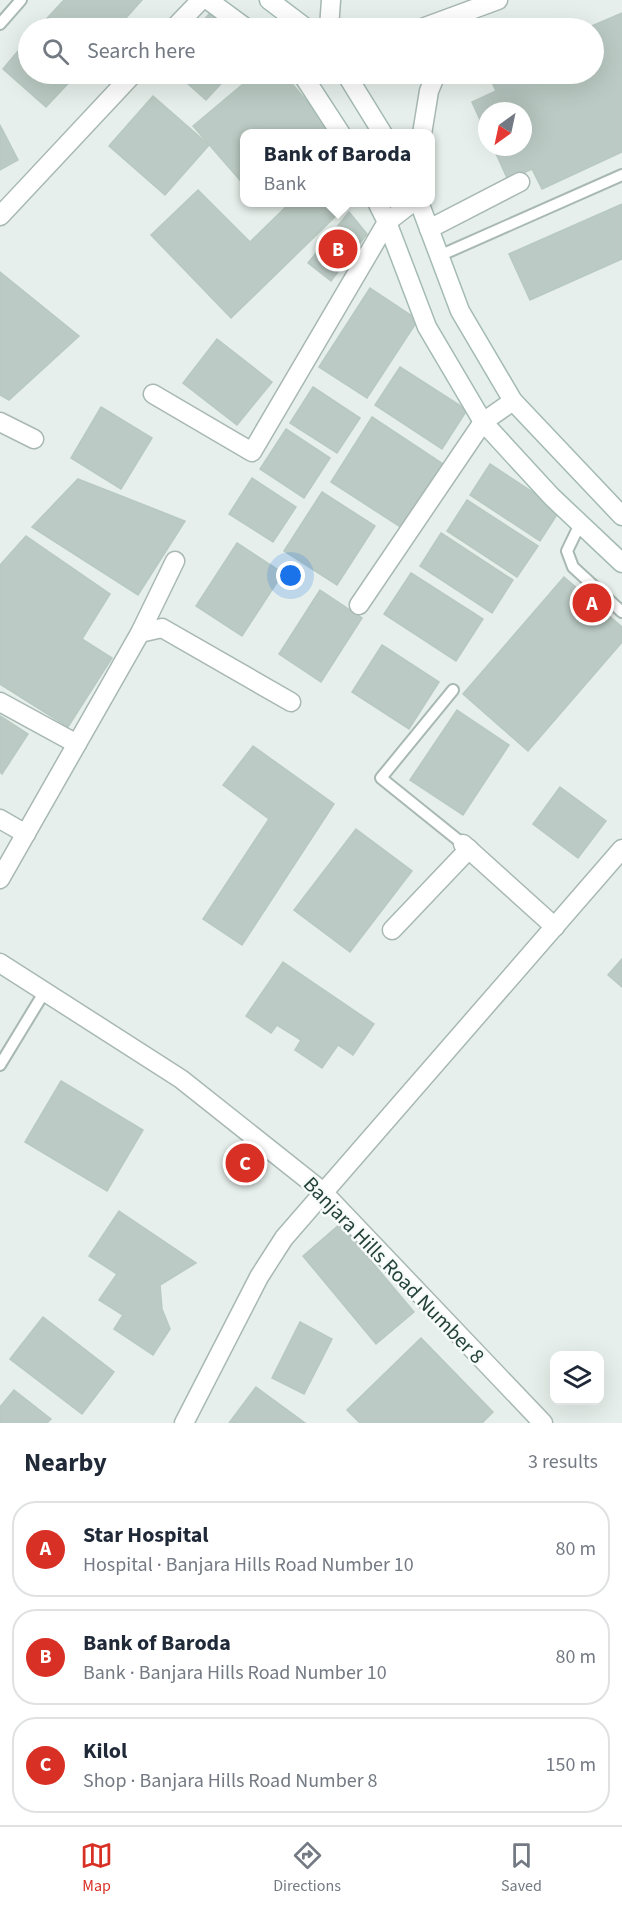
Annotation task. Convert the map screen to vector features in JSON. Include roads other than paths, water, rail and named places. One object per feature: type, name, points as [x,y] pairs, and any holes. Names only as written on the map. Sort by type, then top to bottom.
[{"type":"street","points":[[184,18],[201,0]]},
{"type":"street","points":[[208,0],[232,18]]},
{"type":"street","points":[[269,0],[293,18]]},
{"type":"street","points":[[330,18],[331,0]]},
{"type":"street","points":[[449,18],[498,0]]},
{"type":"street","points":[[470,18],[479,7]]},
{"type":"street","points":[[0,216],[124,84]]},
{"type":"street","points":[[313,84],[338,129]]},
{"type":"street","points":[[352,84],[380,129]]},
{"type":"street","points":[[423,129],[432,84]]},
{"type":"street","points":[[429,229],[520,182]]},
{"type":"street","points":[[380,207],[427,327],[483,422],[552,497],[622,563]]},
{"type":"street","points":[[153,394],[252,453],[387,222],[406,207]]},
{"type":"street","points":[[421,207],[460,311],[513,401],[622,516]]},
{"type":"street","points":[[359,605],[483,422],[513,401]]},
{"type":"street","points":[[0,422],[34,439]]},
{"type":"street","points":[[0,879],[140,633],[175,561]]},
{"type":"street","points":[[140,633],[162,628],[291,702]]},
{"type":"street","points":[[0,702],[77,744]]},
{"type":"street","points":[[0,819],[26,834]]},
{"type":"street","points":[[392,930],[466,846],[555,927]]},
{"type":"street","points":[[184,1423],[259,1277],[284,1238],[322,1191],[555,927],[619,858]]},
{"type":"street","name":"Banjara Hills Road Number 8","points":[[0,963],[181,1078],[322,1191],[543,1423]]},
{"type":"lane","points":[[0,24],[21,0]]},
{"type":"lane","points":[[440,256],[622,175]]},
{"type":"lane","points":[[580,524],[567,551],[573,567],[622,612]]},
{"type":"lane","points":[[453,690],[381,778],[466,846]]},
{"type":"lane","points":[[0,1065],[45,991]]},
{"type":"place","name":"Bank of Baroda","points":[[338,249]]},
{"type":"place","name":"Star Hospital","points":[[592,603]]},
{"type":"place","name":"Kilol","points":[[245,1163]]}]
